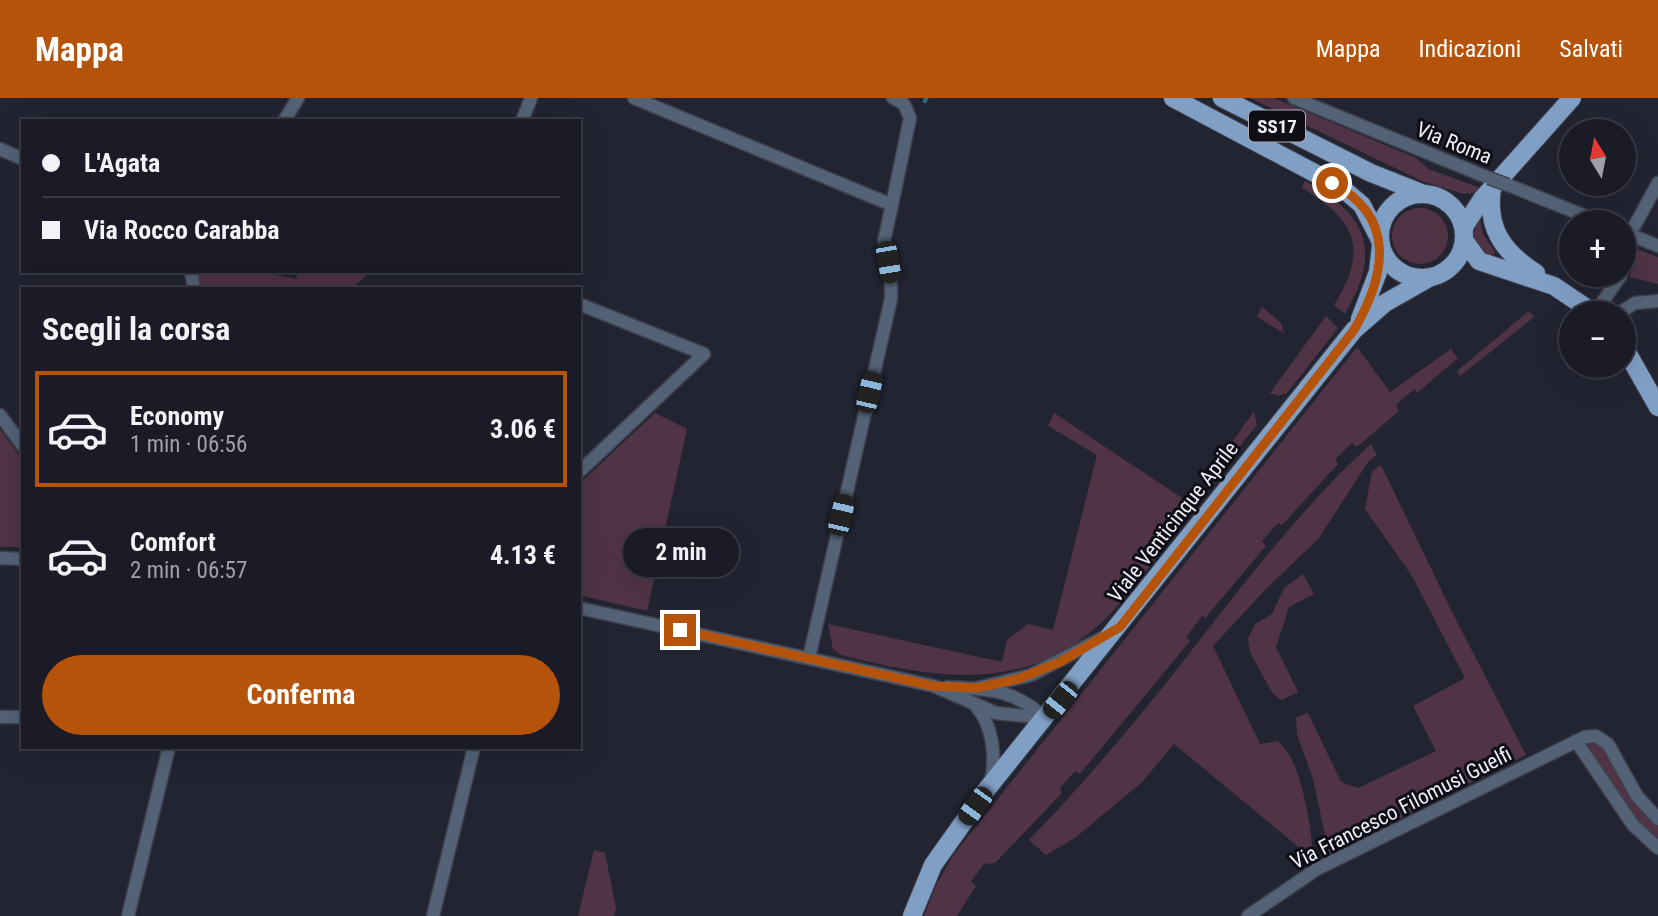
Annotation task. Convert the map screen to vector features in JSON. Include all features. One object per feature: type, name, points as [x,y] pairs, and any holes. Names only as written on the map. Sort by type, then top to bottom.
[{"type":"main road","name":"SS17","points":[[1173,98],[1341,187],[1362,205],[1380,242]]},
{"type":"main road","name":"SS17","points":[[1222,98],[1371,173],[1424,194]]},
{"type":"main road","points":[[1435,276],[1459,257],[1464,233],[1496,184],[1572,98]]},
{"type":"main road","points":[[1496,184],[1491,216],[1500,242],[1518,262],[1576,301]]},
{"type":"main road","points":[[1511,272],[1408,276],[1395,269],[1386,259],[1380,242],[1384,218],[1403,198],[1424,194],[1447,202],[1456,210],[1464,233],[1479,261],[1556,287]]},
{"type":"main road","name":"Viale Venticinque Aprile","points":[[1354,330],[1376,281],[1380,242]]},
{"type":"main road","name":"Viale Venticinque Aprile","points":[[912,916],[933,865],[990,785],[1120,627],[1354,330],[1394,297],[1435,276]]},
{"type":"main road","points":[[1636,368],[1658,407]]},
{"type":"street","points":[[285,119],[298,98]]},
{"type":"street","points":[[523,119],[531,98]]},
{"type":"street","points":[[634,98],[892,205]]},
{"type":"street","points":[[808,659],[891,299],[891,277],[884,241],[910,118],[904,104],[893,98]]},
{"type":"street","name":"Via Roma","points":[[1294,98],[1496,184],[1567,210]]},
{"type":"street","points":[[0,149],[21,158]]},
{"type":"street","points":[[1636,222],[1658,183]]},
{"type":"street","points":[[1636,237],[1658,246]]},
{"type":"street","points":[[1622,287],[1627,295],[1653,301]]},
{"type":"street","points":[[581,305],[704,354],[581,469]]},
{"type":"street","points":[[0,415],[21,443]]},
{"type":"street","points":[[0,558],[21,559]]},
{"type":"street","points":[[581,608],[933,686],[977,688],[1016,696],[1046,718]]},
{"type":"street","points":[[977,688],[1045,669],[1120,627]]},
{"type":"street","points":[[933,686],[1005,714],[1046,718]]},
{"type":"street","points":[[970,702],[983,715],[990,733],[993,762],[990,785]]},
{"type":"street","points":[[0,717],[21,717]]},
{"type":"street","points":[[1658,819],[1637,796],[1601,738],[1590,736],[1576,741],[1633,825],[1658,848]]},
{"type":"street","name":"Via Francesco Filomusi Guelfi","points":[[1248,916],[1317,869],[1576,741]]},
{"type":"street","points":[[128,916],[169,749]]},
{"type":"street","points":[[433,916],[474,749]]},
{"type":"shaded area","points":[[1250,98],[1274,98],[1416,158],[1429,169],[1480,188],[1473,193],[1464,194],[1422,181]]},
{"type":"shaded area","points":[[1305,181],[1343,207],[1355,221],[1362,237],[1365,253],[1363,271],[1345,314],[1334,305],[1351,268],[1351,238],[1345,224],[1335,212],[1302,188]]},
{"type":"shaded area","points":[[1415,208],[1425,208],[1440,216],[1446,225],[1446,247],[1440,256],[1425,264],[1415,264],[1397,252],[1392,241],[1392,231],[1404,213]]},
{"type":"shaded area","points":[[1480,218],[1483,234],[1495,252],[1493,257],[1486,258],[1471,240]]},
{"type":"shaded area","points":[[1636,249],[1658,257],[1658,284],[1636,278]]},
{"type":"shaded area","points":[[198,273],[270,273],[296,279],[298,273],[369,273],[353,287],[201,287]]},
{"type":"shaded area","points":[[1262,307],[1281,323],[1284,333],[1257,317]]},
{"type":"shaded area","points":[[1529,311],[1534,317],[1460,376],[1457,371]]},
{"type":"shaded area","points":[[1326,316],[1338,328],[1287,393],[1278,396],[1270,393]]},
{"type":"shaded area","points":[[1357,347],[1390,392],[1451,349],[1458,358],[1417,393],[1414,389],[1396,405],[1399,411],[1357,447],[1352,443],[1335,459],[1338,464],[1282,525],[1278,523],[1262,541],[1266,546],[1205,618],[1202,616],[1186,637],[1190,641],[1080,774],[1075,771],[1060,788],[1062,793],[995,863],[984,864],[971,881],[976,886],[957,916],[924,916],[935,887],[954,854]]},
{"type":"shaded area","points":[[1254,411],[1257,425],[1228,461],[1229,447]]},
{"type":"shaded area","points":[[655,413],[687,429],[647,611],[581,595],[581,482]]},
{"type":"shaded area","points":[[1054,413],[1194,506],[1120,603],[1090,633],[1058,654],[1025,667],[990,674],[955,675],[918,671],[841,655],[833,649],[828,624],[1002,662],[1007,640],[1028,624],[1053,630],[1097,455],[1048,426]]},
{"type":"shaded area","points":[[0,429],[21,457],[21,547],[0,547]]},
{"type":"shaded area","points":[[1371,444],[1377,455],[1368,462],[1319,538],[1263,592],[1213,646],[1260,744],[1277,741],[1292,761],[1303,793],[1313,854],[1307,854],[1174,744],[1142,782],[1076,837],[1046,855],[1029,840],[1138,718],[1281,539],[1347,466]]},
{"type":"shaded area","points":[[1381,465],[1453,614],[1526,755],[1329,854],[1313,779],[1297,734],[1296,717],[1308,713],[1341,782],[1358,788],[1436,751],[1413,706],[1465,678],[1412,576],[1365,509],[1372,471]]},
{"type":"shaded area","points":[[1303,574],[1314,594],[1289,607],[1276,647],[1298,692],[1282,700],[1273,694],[1250,652],[1248,638],[1255,624],[1272,614],[1284,588]]},
{"type":"shaded area","points":[[1599,739],[1658,823],[1658,841],[1636,821],[1589,750],[1588,742]]},
{"type":"shaded area","points":[[594,850],[605,853],[616,908],[614,916],[578,916]]},
{"type":"route","points":[[680,630],[933,686],[977,688],[1031,675],[1060,662],[1120,627],[1354,330],[1364,312],[1378,272],[1380,239],[1362,205],[1332,183]]}]
